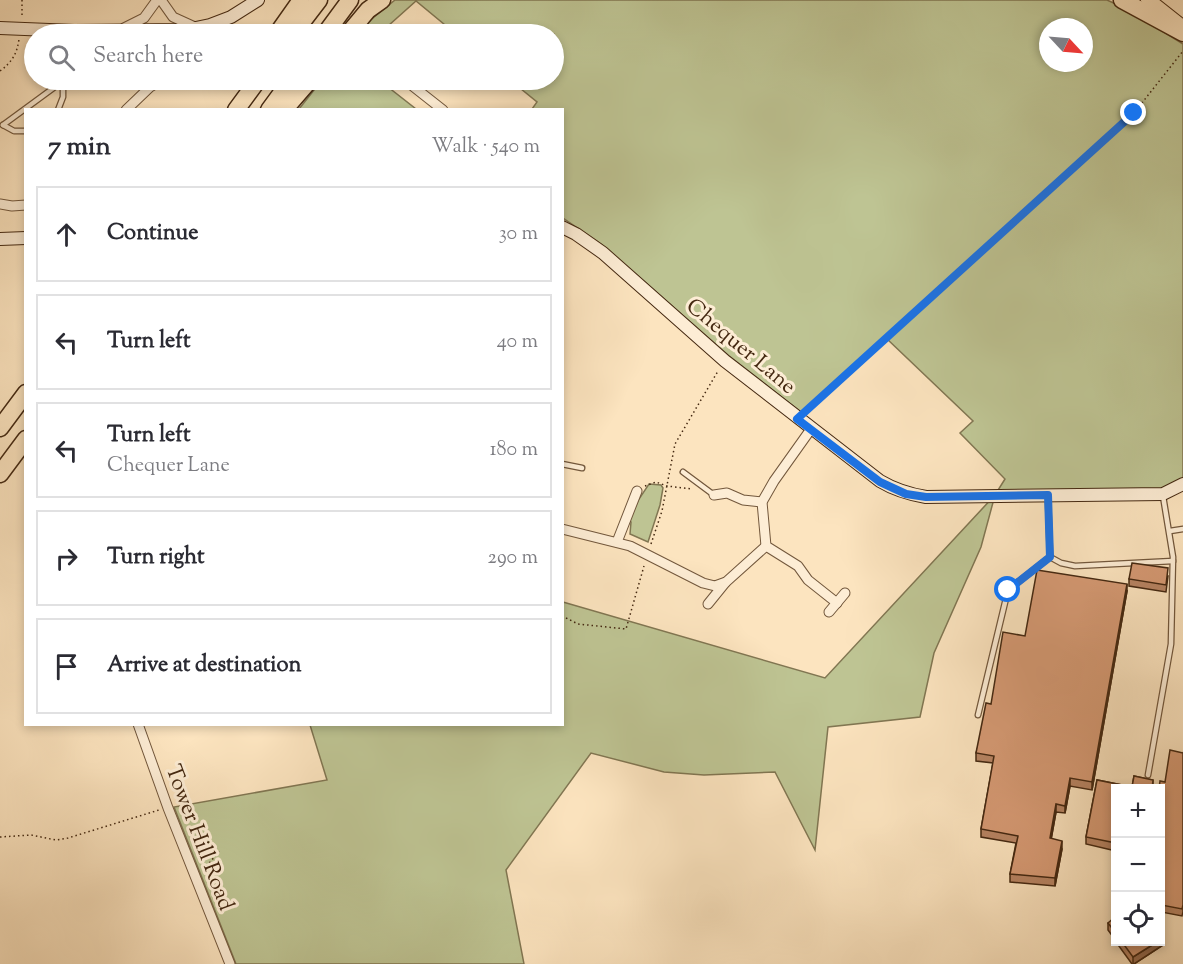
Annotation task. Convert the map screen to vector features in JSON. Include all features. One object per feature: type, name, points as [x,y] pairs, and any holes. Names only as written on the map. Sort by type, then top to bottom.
[{"type":"highway","points":[[284,24],[301,0]]},
{"type":"highway","points":[[301,24],[319,0]]},
{"type":"highway","points":[[332,24],[350,0]]},
{"type":"highway","points":[[356,24],[368,10],[382,0]]},
{"type":"highway","points":[[1122,0],[1183,33]]},
{"type":"highway","points":[[237,108],[247,90]]},
{"type":"highway","points":[[237,108],[250,90]]},
{"type":"highway","points":[[270,108],[284,90]]},
{"type":"highway","points":[[286,108],[301,90]]},
{"type":"highway","points":[[0,428],[24,396]]},
{"type":"highway","points":[[0,474],[24,442]]},
{"type":"main road","points":[[1148,0],[1183,28]]},
{"type":"street","points":[[135,24],[144,18],[159,0],[173,17],[188,24]]},
{"type":"street","points":[[209,24],[231,17],[258,0]]},
{"type":"street","points":[[0,28],[24,30]]},
{"type":"street","points":[[128,108],[147,90]]},
{"type":"street","points":[[418,90],[440,108]]},
{"type":"street","points":[[0,204],[24,205]]},
{"type":"street","name":"Chequer Lane","points":[[564,228],[603,254],[725,361],[797,419],[880,482],[906,494],[926,497],[1163,494],[1183,484]]},
{"type":"street","points":[[0,239],[24,238]]},
{"type":"street","points":[[766,546],[762,502],[811,429]]},
{"type":"street","points":[[617,542],[637,491]]},
{"type":"street","points":[[712,493],[727,493],[743,500],[762,502]]},
{"type":"street","points":[[564,529],[617,542],[648,554],[703,583],[715,586],[726,582]]},
{"type":"street","points":[[708,604],[726,582],[766,546]]},
{"type":"street","points":[[766,546],[798,566],[808,580],[837,603]]},
{"type":"street","points":[[829,612],[845,593]]},
{"type":"street","name":"Tower Hill Road","points":[[139,726],[168,808],[230,964]]},
{"type":"lane","points":[[25,108],[50,90]]},
{"type":"lane","points":[[59,108],[63,90]]},
{"type":"lane","points":[[24,109],[1,125],[14,131],[24,130]]},
{"type":"lane","points":[[564,464],[582,468]]},
{"type":"lane","points":[[683,472],[712,493]]},
{"type":"lane","points":[[1148,775],[1171,644],[1173,561],[1163,494]]},
{"type":"lane","points":[[1048,495],[1050,557]]},
{"type":"lane","points":[[1170,531],[1183,529]]},
{"type":"lane","points":[[1050,557],[1061,563],[1075,566],[1173,561]]},
{"type":"lane","points":[[978,716],[1008,590],[1050,557]]},
{"type":"path","points":[[22,0],[22,15]]},
{"type":"path","points":[[0,71],[12,62],[17,52],[20,35]]},
{"type":"path","points":[[797,419],[1134,113],[1183,51]]},
{"type":"path","points":[[564,617],[578,624],[626,629],[662,511],[675,444],[725,361]]},
{"type":"path","points":[[637,491],[656,482],[667,486],[712,493]]},
{"type":"path","points":[[0,837],[31,835],[56,840],[68,838],[168,808]]},
{"type":"path","points":[[193,871],[207,866],[220,849]]},
{"type":"green space","points":[[395,0],[1107,0],[1129,10],[1183,44],[1183,484],[1163,494],[995,495],[1005,479],[960,433],[973,421],[886,338],[802,413],[728,355],[601,244],[564,219],[564,108],[533,108],[537,102],[522,90],[564,90],[564,24],[444,24],[416,1],[390,24],[365,24]]},
{"type":"green space","points":[[314,90],[392,90],[415,108],[300,108]]},
{"type":"green space","points":[[649,484],[661,485],[663,488],[648,542],[630,534],[631,522],[629,520]]},
{"type":"green space","points":[[995,495],[981,547],[934,653],[920,717],[828,727],[815,850],[775,772],[704,775],[664,772],[591,753],[506,870],[524,964],[236,964],[174,807],[327,780],[310,726],[564,726],[564,602],[825,678]]},
{"type":"building","points":[[1132,563],[1168,568],[1166,585],[1129,579]]},
{"type":"building","points":[[1037,570],[1127,584],[1092,782],[1070,778],[1065,806],[1056,804],[1050,838],[1062,841],[1055,878],[1010,874],[1018,836],[981,829],[994,756],[976,753],[986,703],[991,704],[1003,632],[1025,636]]},
{"type":"building","points":[[1170,750],[1183,753],[1182,909],[1165,906],[1165,784],[1160,784],[1160,781],[1165,782]]},
{"type":"building","points":[[1134,776],[1153,780],[1153,784],[1133,784]]},
{"type":"building","points":[[1097,780],[1117,784],[1111,784],[1111,842],[1086,837]]},
{"type":"building","points":[[1125,946],[1151,946],[1133,957]]},
{"type":"route","points":[[1008,590],[1050,557],[1048,495],[926,497],[906,494],[880,482],[797,419],[1134,113]]}]
